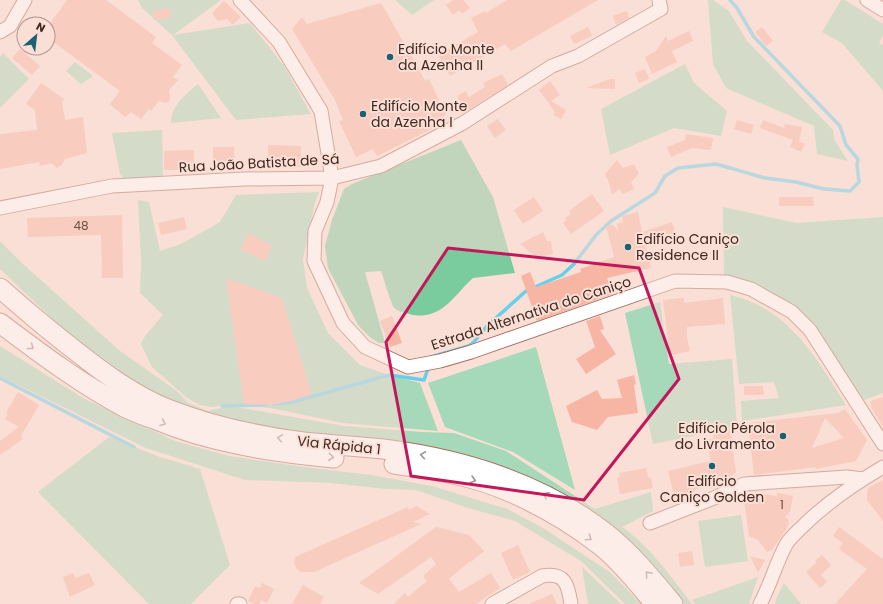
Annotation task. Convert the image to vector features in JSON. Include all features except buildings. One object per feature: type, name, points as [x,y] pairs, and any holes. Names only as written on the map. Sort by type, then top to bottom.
[{"type":"highway","name":"Via Rápida 1","points":[[0,288],[52,333],[91,363],[135,392],[168,409],[214,425],[256,434],[303,442],[384,449],[437,457],[497,473],[532,488],[578,514],[608,535],[636,560],[673,604]]},
{"type":"highway","name":"Via Rápida 1","points":[[0,324],[79,381],[127,408],[164,424],[210,439],[252,447],[302,455],[384,462],[434,470],[495,486],[549,512],[602,546],[655,604]]},
{"type":"street","points":[[0,32],[10,26],[25,0]]},
{"type":"street","name":"Estrada Alternativa do Caniço","points":[[240,0],[279,42],[321,111],[332,178],[327,202],[315,231],[314,261],[343,323],[365,347],[408,367],[440,361],[471,352],[675,281],[728,282],[751,289],[792,312],[810,330],[883,444]]},
{"type":"street","name":"Rua João Batista de Sá","points":[[0,208],[112,186],[244,179],[332,178],[381,166],[460,125],[552,66],[578,56],[661,9],[658,0]]},
{"type":"street","points":[[867,0],[883,10]]},
{"type":"street","points":[[760,604],[779,558],[788,541],[812,517],[863,478],[883,467]]},
{"type":"street","points":[[650,523],[714,498],[744,484],[847,477],[863,478]]},
{"type":"street","points":[[492,604],[542,576],[550,574],[562,579],[568,585],[571,604]]},
{"type":"highlighted area","points":[[448,248],[639,268],[679,379],[584,500],[411,476],[386,342]]},
{"type":"green space","points":[[138,0],[221,0],[173,35],[250,23],[284,66],[311,114],[236,120],[172,35],[142,8]]},
{"type":"green space","points":[[395,0],[434,0],[412,15]]},
{"type":"green space","points":[[708,0],[713,0],[729,11],[747,41],[833,130],[834,139],[848,161],[817,154],[814,126],[726,88],[713,64]]},
{"type":"green space","points":[[841,0],[845,0],[883,24],[883,35],[879,43],[883,45],[883,91],[842,43],[822,32]]},
{"type":"green space","points":[[3,53],[29,79],[0,108],[0,57]]},
{"type":"green space","points":[[75,62],[93,76],[81,84],[66,71]]},
{"type":"green space","points":[[685,64],[694,83],[727,111],[721,136],[674,128],[610,155],[601,109]]},
{"type":"green space","points":[[198,84],[221,118],[171,123],[171,117],[176,106],[184,96]]},
{"type":"green space","points":[[162,130],[163,179],[123,178],[120,174],[112,133]]},
{"type":"green space","points":[[461,140],[493,197],[515,273],[473,278],[446,306],[430,314],[420,315],[409,314],[394,308],[381,271],[365,272],[385,343],[379,343],[371,338],[358,325],[328,268],[325,246],[332,220],[344,189],[352,184]]},
{"type":"green space","points":[[319,192],[315,202],[303,260],[307,288],[328,333],[360,365],[389,375],[420,383],[438,431],[343,423],[270,408],[233,404],[211,407],[200,405],[187,398],[152,367],[141,344],[145,336],[163,315],[140,293],[141,261],[138,200],[149,202],[160,251],[181,244],[220,222],[236,195]]},
{"type":"green space","points":[[723,207],[796,223],[883,217],[883,393],[864,400],[808,319],[789,302],[724,278]]},
{"type":"green space","points":[[0,241],[24,265],[120,351],[177,391],[187,402],[207,411],[231,406],[344,426],[454,433],[506,451],[595,509],[651,492],[653,511],[622,527],[642,543],[692,604],[681,604],[654,567],[609,528],[573,503],[202,415],[149,392],[95,356],[61,327],[0,269]]},
{"type":"green space","points":[[730,295],[751,302],[769,311],[785,323],[812,353],[846,405],[742,421],[741,401],[779,398],[774,382],[739,384]]},
{"type":"green space","points":[[660,302],[669,364],[732,359],[737,427],[653,444],[625,313]]},
{"type":"green space","points":[[0,346],[83,398],[175,441],[229,456],[371,475],[432,486],[507,509],[543,528],[611,573],[641,604],[625,604],[581,561],[515,521],[468,508],[416,490],[386,489],[331,483],[245,480],[146,448],[0,376]]},
{"type":"green space","points":[[536,347],[575,490],[513,452],[445,427],[428,383]]},
{"type":"green space","points":[[109,437],[160,457],[200,469],[230,565],[191,604],[149,604],[38,492]]},
{"type":"green space","points":[[741,515],[748,561],[705,567],[698,521]]},
{"type":"green space","points":[[582,567],[621,604],[588,604]]},
{"type":"green space","points":[[758,577],[749,604],[695,604],[692,600]]},
{"type":"green space","points":[[784,583],[801,604],[775,604]]},
{"type":"waterway","points":[[434,356],[469,346],[487,326],[526,291],[562,275],[574,264],[596,235],[611,221],[655,193],[665,176],[678,168],[716,164],[765,178],[796,182],[824,189],[850,191],[859,182],[857,165],[858,159],[846,145],[840,126],[754,37],[737,8],[730,0]]},
{"type":"waterway","points":[[273,404],[293,402],[389,375],[424,380],[429,366]]},
{"type":"waterway","points":[[0,378],[134,447]]},
{"type":"waterway","points":[[222,406],[267,405]]},
{"type":"place","name":"Edifício Monte da Azenha II","points":[[390,57]]},
{"type":"place","name":"Edifício Monte da Azenha I","points":[[363,114]]},
{"type":"place","name":"Edifício Caniço Residence II","points":[[628,247]]},
{"type":"place","name":"Edifício Pérola do Livramento","points":[[783,436]]},
{"type":"place","name":"Edifício Caniço Golden","points":[[712,466]]}]
